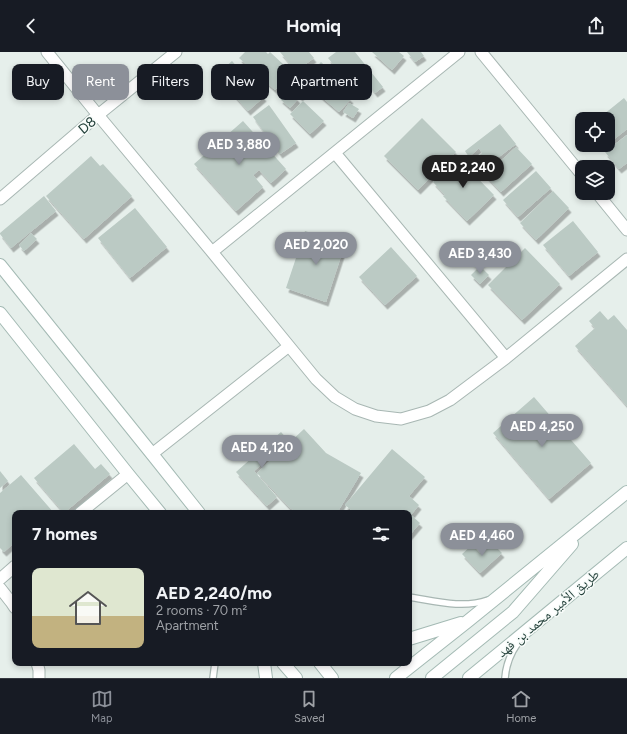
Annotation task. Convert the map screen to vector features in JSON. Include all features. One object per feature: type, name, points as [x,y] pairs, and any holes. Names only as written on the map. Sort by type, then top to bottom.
[{"type":"street","points":[[47,52],[316,379],[335,397],[355,409],[376,416],[400,419],[429,411],[450,400],[506,358],[627,259]]},
{"type":"street","name":"D8","points":[[0,199],[98,115],[176,52]]},
{"type":"street","points":[[212,252],[459,52]]},
{"type":"street","points":[[481,52],[575,166]]},
{"type":"street","points":[[335,152],[506,358]]},
{"type":"street","points":[[603,200],[627,230]]},
{"type":"street","points":[[0,265],[197,510]]},
{"type":"street","points":[[0,312],[158,510]]},
{"type":"street","points":[[152,454],[289,346]]},
{"type":"street","points":[[84,510],[128,474]]},
{"type":"street","points":[[412,665],[627,492]]},
{"type":"street","points":[[432,678],[513,612],[594,519]]},
{"type":"street","name":"طريق الأمير محمد بن فهد","points":[[469,678],[627,548]]},
{"type":"street","points":[[0,578],[12,568]]},
{"type":"street","points":[[0,588],[12,604]]},
{"type":"street","points":[[412,638],[468,621]]},
{"type":"street","points":[[484,678],[496,656]]},
{"type":"street","points":[[38,666],[39,678]]},
{"type":"street","points":[[264,666],[266,678]]},
{"type":"street","points":[[286,666],[296,678]]},
{"type":"street","points":[[322,666],[332,678]]},
{"type":"street","points":[[396,678],[411,666]]},
{"type":"lane","points":[[412,597],[460,604],[471,604],[498,597]]},
{"type":"lane","points":[[506,678],[509,657],[526,632]]},
{"type":"lane","points":[[213,678],[215,666]]},
{"type":"building","points":[[245,52],[266,52],[268,54],[270,52],[283,64],[277,64],[277,88],[275,90],[269,85],[269,64],[246,64],[239,58]]},
{"type":"building","points":[[280,52],[309,52],[314,58],[306,64],[290,64]]},
{"type":"building","points":[[336,52],[355,52],[365,64],[333,64],[328,58]]},
{"type":"building","points":[[372,52],[399,52],[404,56],[392,70]]},
{"type":"building","points":[[407,52],[421,52],[424,56],[415,62]]},
{"type":"building","points":[[372,73],[383,87],[375,93],[372,89]]},
{"type":"building","points":[[624,98],[627,102],[627,129],[615,138],[615,112],[607,112]]},
{"type":"building","points":[[238,100],[261,100],[248,111]]},
{"type":"building","points":[[281,100],[297,100],[290,108]]},
{"type":"building","points":[[325,100],[350,100],[339,112]]},
{"type":"building","points":[[303,101],[324,121],[310,134],[290,114]]},
{"type":"building","points":[[349,103],[359,109],[353,118],[343,112]]},
{"type":"building","points":[[269,105],[296,143],[280,154],[253,117]]},
{"type":"building","points":[[422,118],[456,152],[418,190],[384,156]]},
{"type":"building","points":[[243,121],[286,169],[271,183],[259,170],[253,175],[263,187],[236,211],[194,164]]},
{"type":"building","points":[[500,124],[516,144],[482,170],[474,160],[482,153],[479,148],[469,157],[465,151]]},
{"type":"building","points":[[627,135],[627,163],[619,169],[615,164],[615,160],[612,160],[605,152],[615,152],[615,144]]},
{"type":"building","points":[[516,147],[532,164],[501,192],[485,175]]},
{"type":"building","points":[[91,156],[100,166],[103,164],[132,196],[84,239],[46,196]]},
{"type":"building","points":[[458,158],[494,195],[467,221],[443,196],[445,195],[433,182]]},
{"type":"building","points":[[536,171],[551,188],[518,217],[503,200]]},
{"type":"building","points":[[553,191],[569,208],[536,240],[520,223]]},
{"type":"building","points":[[44,196],[56,211],[11,248],[0,233]]},
{"type":"building","points":[[135,208],[167,247],[130,278],[98,238]]},
{"type":"building","points":[[573,221],[598,252],[569,276],[543,245]]},
{"type":"building","points":[[305,231],[345,244],[326,302],[286,288]]},
{"type":"building","points":[[31,233],[37,239],[24,251],[19,245]]},
{"type":"building","points":[[391,247],[417,276],[385,305],[359,277]]},
{"type":"building","points":[[525,248],[560,284],[522,320],[488,285]]},
{"type":"building","points":[[480,266],[489,275],[480,284],[471,275]]},
{"type":"building","points":[[600,311],[608,320],[614,315],[627,330],[627,406],[575,346],[595,328],[589,321]]},
{"type":"building","points":[[534,397],[591,463],[549,499],[493,433]]},
{"type":"building","points":[[304,429],[326,453],[361,473],[339,510],[293,510],[257,473]]},
{"type":"building","points":[[281,432],[289,441],[254,471],[277,497],[267,506],[236,472]]},
{"type":"building","points":[[74,444],[95,469],[101,464],[110,474],[68,510],[61,510],[34,478]]},
{"type":"building","points":[[392,449],[425,477],[409,496],[419,505],[412,514],[412,510],[351,510],[345,505]]},
{"type":"building","points":[[0,471],[8,481],[0,488]]},
{"type":"building","points":[[21,475],[51,510],[12,510],[12,545],[4,552],[0,548],[0,493]]},
{"type":"building","points":[[412,516],[420,523],[412,532]]},
{"type":"building","points":[[491,542],[502,553],[480,573],[462,554],[472,545],[480,553]]}]
